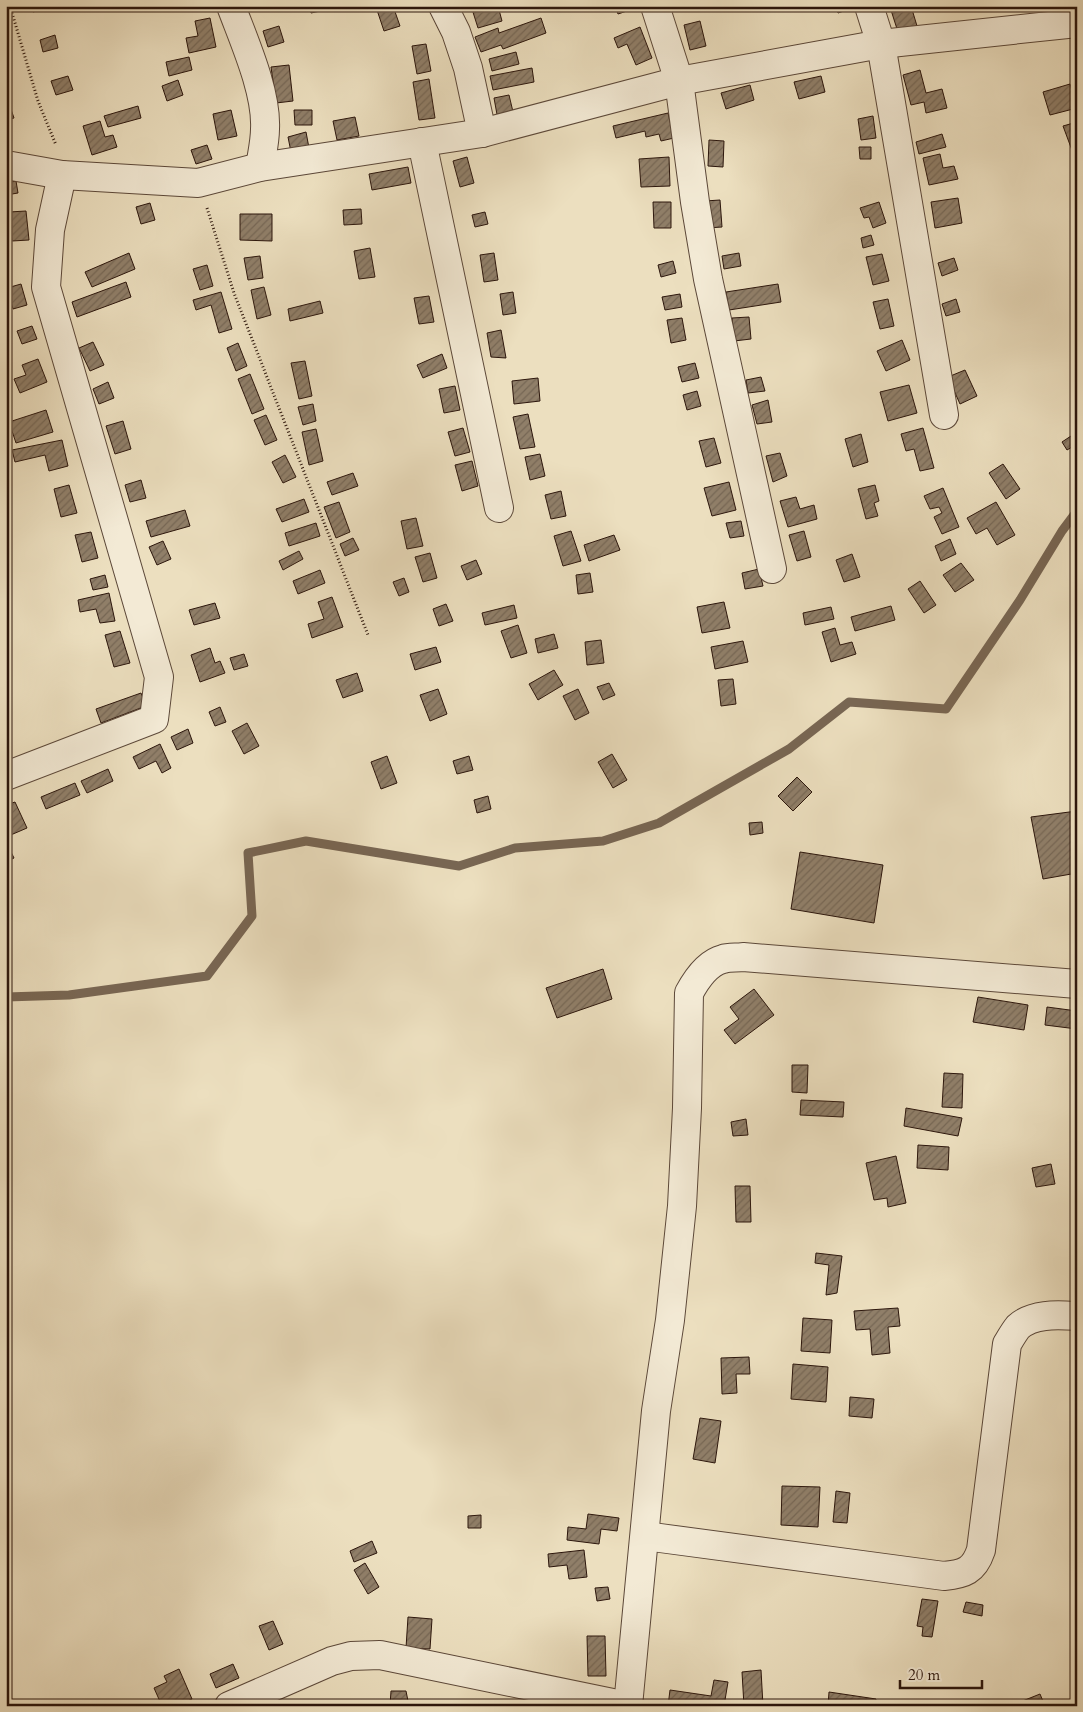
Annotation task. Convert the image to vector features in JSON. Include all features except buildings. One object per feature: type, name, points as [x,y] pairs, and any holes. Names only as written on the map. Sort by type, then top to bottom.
[{"type":"street","points":[[231,6],[258,82],[265,114],[266,128],[260,167]]},
{"type":"street","points":[[443,6],[456,32],[468,68],[482,133]]},
{"type":"street","points":[[655,6],[679,81],[694,202],[708,279],[772,569]]},
{"type":"street","points":[[869,6],[881,44],[944,415]]},
{"type":"street","points":[[6,165],[62,175],[198,183],[260,167],[482,133],[679,81],[881,44],[1077,23]]},
{"type":"street","points":[[422,142],[499,508]]},
{"type":"street","points":[[6,776],[154,719],[159,677],[46,287],[50,230],[62,175]]},
{"type":"street","points":[[229,1706],[332,1661],[351,1656],[380,1655],[627,1706],[656,1411],[670,1320],[682,1206],[687,1108],[689,993],[695,982],[707,968],[722,959],[743,957],[1077,984]]},
{"type":"street","points":[[645,1536],[944,1576],[967,1571],[977,1562],[981,1550],[1007,1344],[1018,1327],[1034,1318],[1055,1315],[1077,1316]]},
{"type":"path","points":[[10,6],[38,101],[58,150],[62,175]]},
{"type":"path","points":[[198,183],[234,293],[368,635]]},
{"type":"waterway","points":[[6,997],[69,995],[207,976],[252,916],[248,853],[306,841],[459,866],[515,848],[603,841],[659,823],[789,749],[849,702],[946,709],[1020,600],[1062,531],[1077,511]]}]
